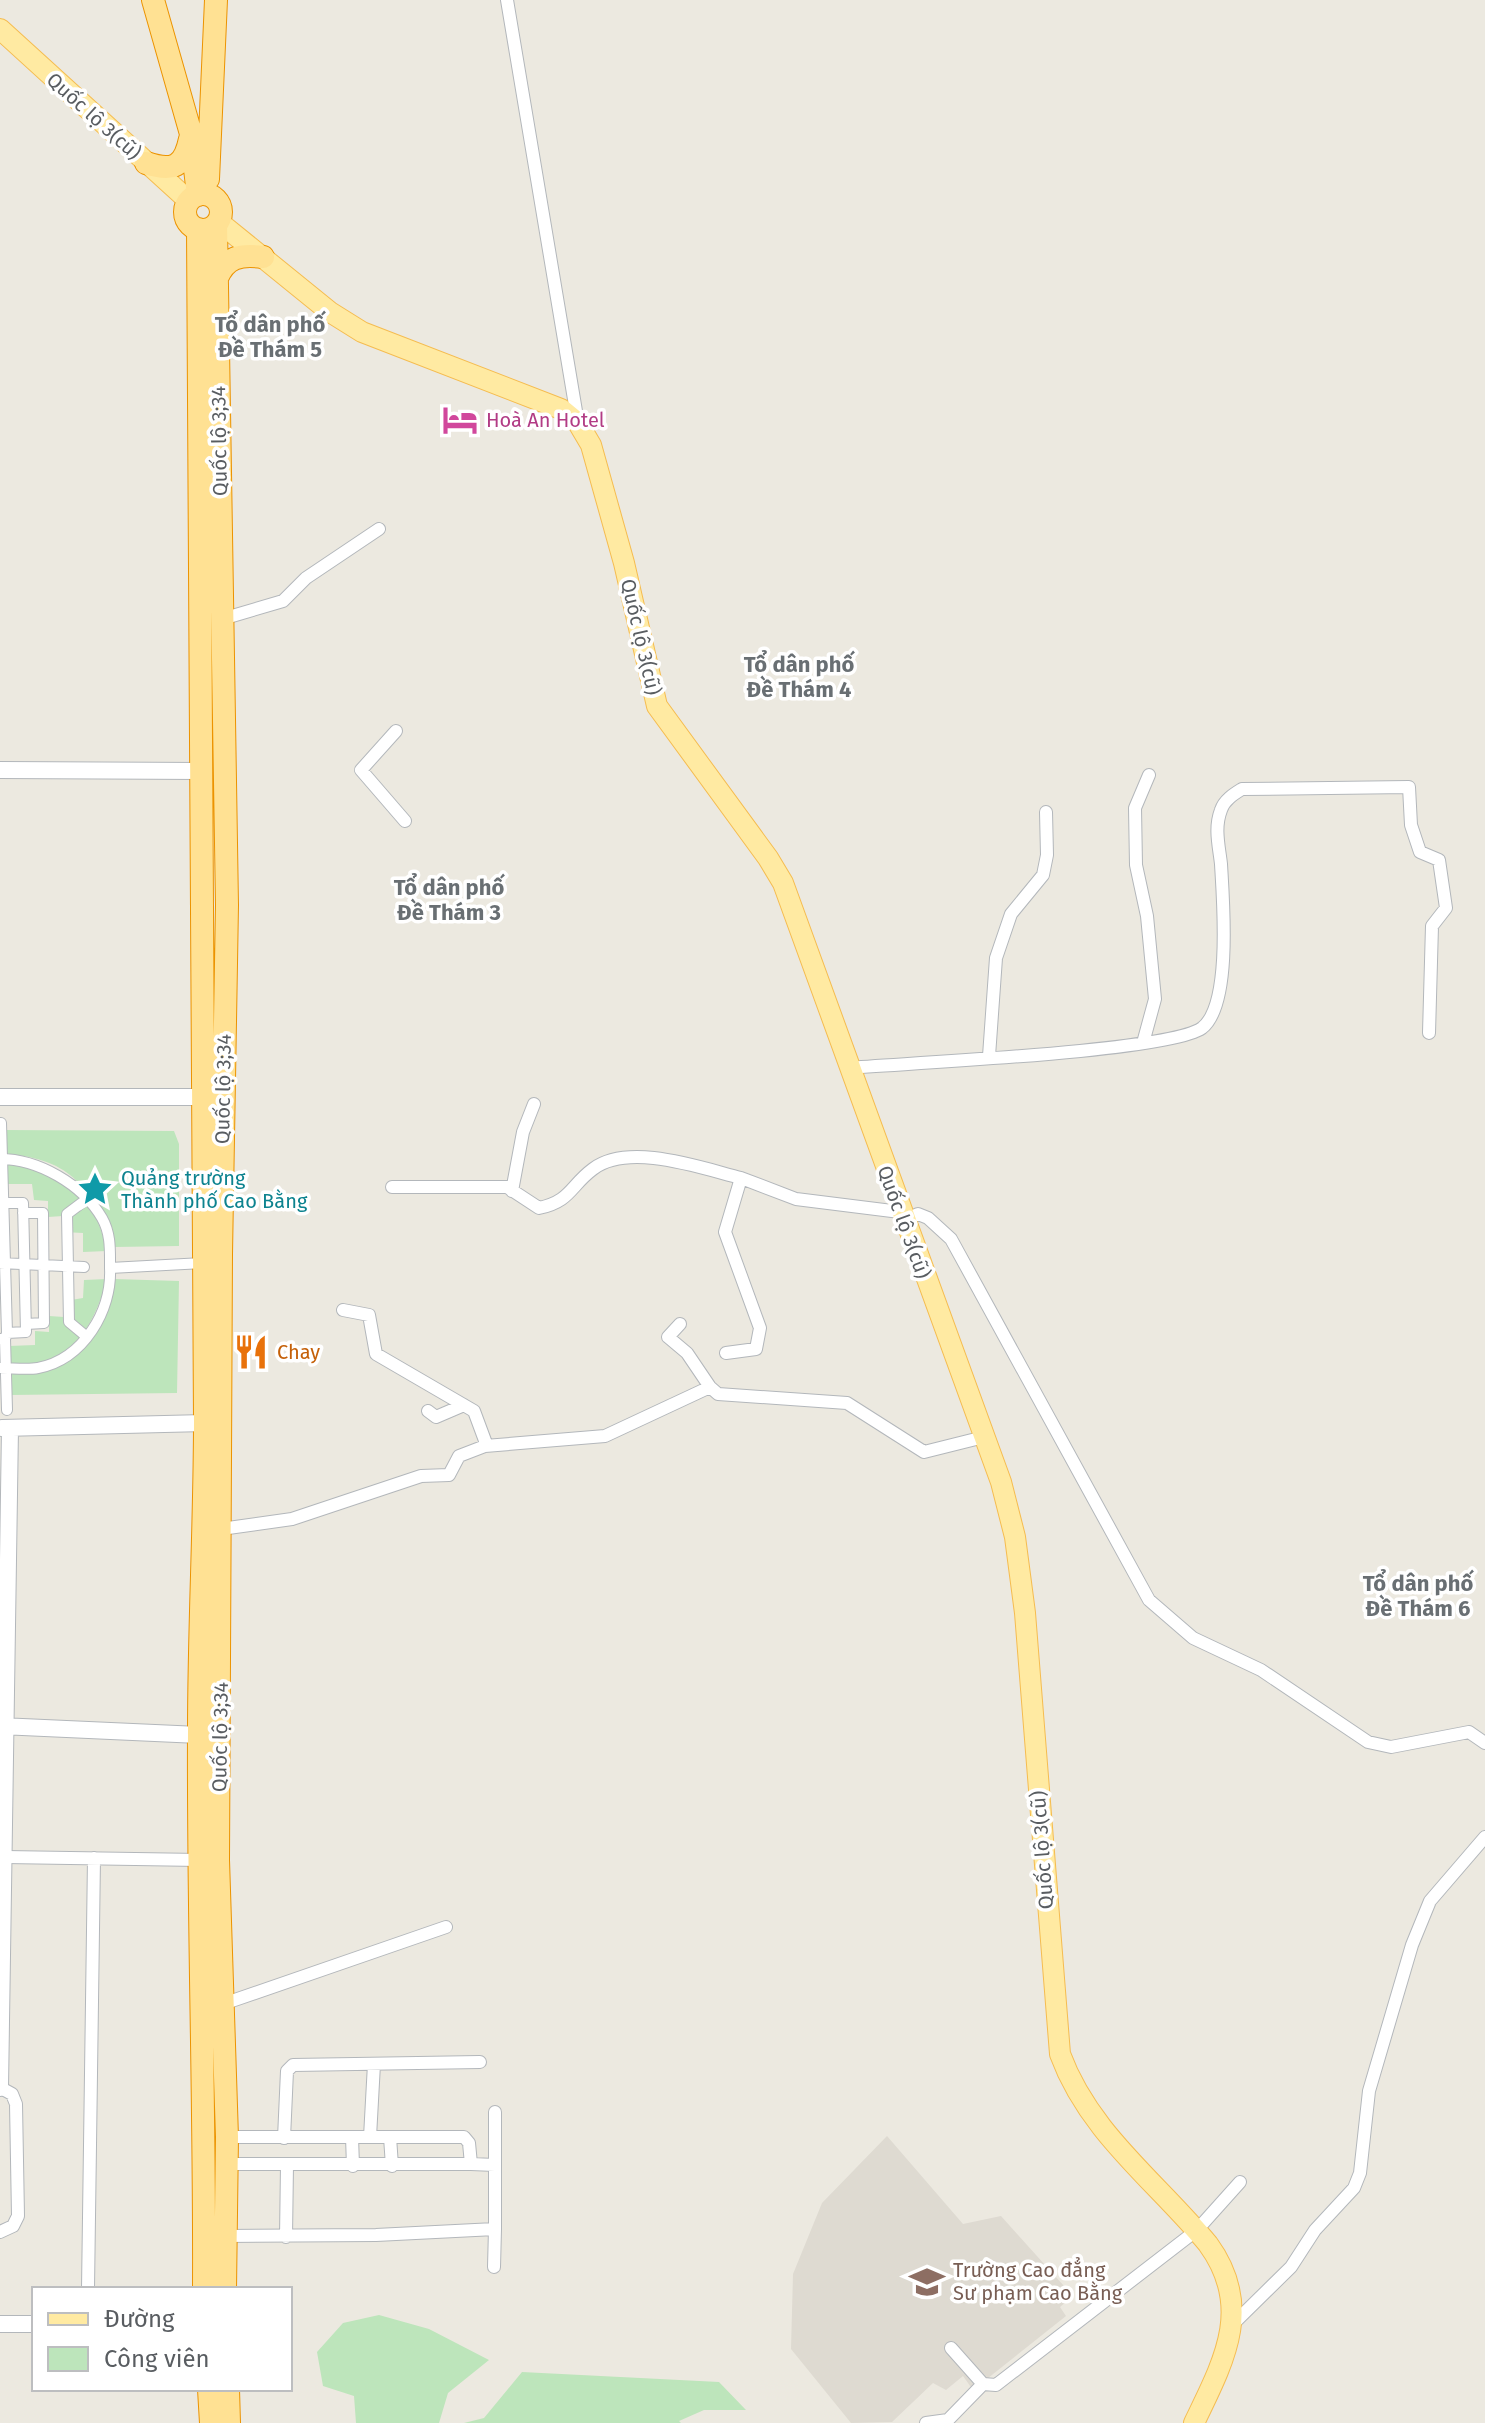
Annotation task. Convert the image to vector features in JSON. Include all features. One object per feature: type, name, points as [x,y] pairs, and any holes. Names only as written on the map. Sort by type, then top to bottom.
[{"type":"highway","points":[[153,0],[191,134],[198,197]]},
{"type":"highway","points":[[198,197],[221,208],[211,226],[186,215],[198,197],[216,0]]},
{"type":"highway","points":[[146,163],[164,169],[175,168],[186,158],[191,134]]},
{"type":"highway","name":"Quốc lộ 3;34","points":[[204,2287],[218,1860],[221,1529],[203,1263],[227,900],[217,278],[211,226]]},
{"type":"highway","name":"Quốc lộ 3;34","points":[[211,226],[203,771],[204,901],[214,1096],[213,1423],[199,1735],[200,1860],[227,2137],[225,2287]]},
{"type":"highway","points":[[217,278],[223,265],[233,258],[263,257]]},
{"type":"highway","points":[[204,901],[227,900]]},
{"type":"highway","points":[[199,1735],[220,1756]]},
{"type":"highway","points":[[209,2391],[211,2423]]},
{"type":"highway","points":[[228,2391],[229,2423]]},
{"type":"main road","name":"Quốc lộ 3(cũ)","points":[[0,29],[146,163],[198,197]]},
{"type":"main road","points":[[211,226],[263,257],[362,332],[561,409],[578,423]]},
{"type":"main road","name":"Quốc lộ 3(cũ)","points":[[578,423],[591,445],[624,563],[657,706],[783,883],[1009,1510],[1020,1564],[1060,2054],[1079,2096],[1093,2117],[1197,2230],[1228,2274],[1233,2302],[1232,2325],[1220,2365],[1194,2423]]},
{"type":"street","points":[[507,0],[578,423]]},
{"type":"street","points":[[222,619],[283,601],[306,578],[379,529]]},
{"type":"street","points":[[396,731],[361,770],[405,821]]},
{"type":"street","points":[[0,770],[203,771]]},
{"type":"street","points":[[1143,1043],[1155,999],[1147,916],[1136,865],[1135,808],[1149,775]]},
{"type":"street","points":[[848,1068],[1143,1043],[1175,1039],[1200,1030],[1210,1020],[1217,1004],[1224,934],[1217,836],[1221,808],[1242,789],[1409,787],[1411,825],[1420,852],[1439,860],[1445,881],[1446,908],[1432,926],[1429,1033]]},
{"type":"street","points":[[989,1056],[996,958],[1011,914],[1043,875],[1047,855],[1046,812]]},
{"type":"street","points":[[0,1097],[214,1096]]},
{"type":"street","points":[[512,1191],[523,1132],[534,1104]]},
{"type":"street","points":[[1,1123],[2,1368],[7,1410]]},
{"type":"street","points":[[392,1187],[507,1187],[539,1208],[561,1203],[594,1167],[631,1156],[671,1160],[741,1178],[796,1199],[902,1216],[918,1214],[928,1218],[951,1239],[1149,1600],[1193,1638],[1261,1670],[1368,1742],[1391,1747],[1469,1732],[1485,1743]]},
{"type":"street","points":[[1,1159],[20,1159],[55,1174],[87,1199],[102,1218],[110,1240],[111,1287],[105,1308],[87,1337],[40,1368],[2,1368]]},
{"type":"street","points":[[726,1353],[756,1349],[760,1328],[725,1232],[741,1178]]},
{"type":"street","points":[[87,1199],[67,1214],[69,1322],[87,1337]]},
{"type":"street","points":[[3,1203],[23,1203],[26,1324],[26,1332],[4,1337]]},
{"type":"street","points":[[23,1213],[43,1213],[44,1323],[26,1324]]},
{"type":"street","points":[[2,1263],[84,1267]]},
{"type":"street","points":[[110,1268],[203,1263]]},
{"type":"street","points":[[343,1310],[369,1315],[376,1354],[474,1411],[487,1446]]},
{"type":"street","points":[[680,1324],[668,1337],[687,1353],[718,1394],[847,1403],[924,1452],[984,1437]]},
{"type":"street","points":[[221,1529],[292,1519],[421,1476],[449,1475],[459,1456],[487,1446],[605,1436],[710,1387]]},
{"type":"street","points":[[428,1411],[436,1417],[464,1405]]},
{"type":"street","points":[[0,2232],[13,2226],[18,2216],[16,2104],[12,2094],[1,2088],[5,1857],[5,1428],[213,1423]]},
{"type":"street","points":[[4,1726],[199,1735]]},
{"type":"street","points":[[1232,2325],[1291,2267],[1315,2230],[1354,2188],[1360,2173],[1369,2091],[1412,1945],[1430,1901],[1485,1837]]},
{"type":"street","points":[[5,1857],[200,1860]]},
{"type":"street","points":[[88,2287],[94,1858]]},
{"type":"street","points":[[213,2005],[446,1927]]},
{"type":"street","points":[[284,2138],[290,2066],[480,2062]]},
{"type":"street","points":[[370,2137],[374,2064]]},
{"type":"street","points":[[494,2267],[495,2112]]},
{"type":"street","points":[[227,2137],[464,2137],[469,2143],[471,2164]]},
{"type":"street","points":[[352,2137],[353,2166]]},
{"type":"street","points":[[390,2137],[392,2166]]},
{"type":"street","points":[[227,2164],[495,2165]]},
{"type":"street","points":[[286,2237],[287,2165]]},
{"type":"street","points":[[951,2348],[983,2384],[996,2385],[1197,2230],[1240,2182]]},
{"type":"street","points":[[224,2236],[286,2237],[495,2229]]},
{"type":"street","points":[[0,2324],[32,2324]]},
{"type":"street","points":[[926,2423],[948,2420],[983,2384]]},
{"type":"shaded area","name":"Trường Cao đẳng Sư phạm Cao Bằng","points":[[887,2136],[963,2224],[1001,2216],[1073,2296],[1060,2307],[1066,2316],[973,2390],[963,2376],[946,2390],[933,2383],[892,2422],[851,2423],[791,2349],[793,2274],[822,2203]]},
{"type":"green space","points":[[5,1130],[174,1131],[179,1144],[179,1246],[114,1247],[97,1209],[76,1181],[48,1162],[6,1154]]},
{"type":"green space","points":[[6,1161],[44,1173],[73,1189],[93,1213],[107,1251],[83,1252],[83,1233],[63,1232],[63,1216],[48,1217],[48,1201],[34,1200],[32,1184],[8,1184]]},
{"type":"green space","points":[[107,1279],[94,1315],[85,1330],[63,1353],[30,1365],[10,1367],[9,1346],[35,1345],[35,1331],[49,1332],[49,1316],[64,1317],[65,1301],[83,1298],[84,1280]]},
{"type":"green space","points":[[114,1279],[179,1281],[177,1393],[10,1395],[10,1372],[30,1371],[87,1340]]},
{"type":"green space","points":[[379,2315],[429,2329],[489,2360],[448,2393],[439,2423],[356,2423],[354,2396],[323,2386],[317,2352],[343,2323]]},
{"type":"green space","points":[[522,2372],[719,2382],[746,2410],[704,2410],[679,2421],[681,2423],[464,2423],[484,2418]]},
{"type":"place","name":"Hoà An Hotel","points":[[460,420]]},
{"type":"place","name":"Quảng trường Thành phố Cao Bằng","points":[[95,1189]]},
{"type":"place","name":"Chay","points":[[251,1352]]},
{"type":"place","name":"Trường Cao đẳng Sư phạm Cao Bằng","points":[[927,2282]]},
{"type":"district","name":"Tổ dân phố Đề Thám 5","points":[[270,336]]},
{"type":"district","name":"Tổ dân phố Đề Thám 4","points":[[799,676]]},
{"type":"district","name":"Tổ dân phố Đề Thám 3","points":[[449,900]]},
{"type":"district","name":"Tổ dân phố Đề Thám 6","points":[[1418,1596]]}]
